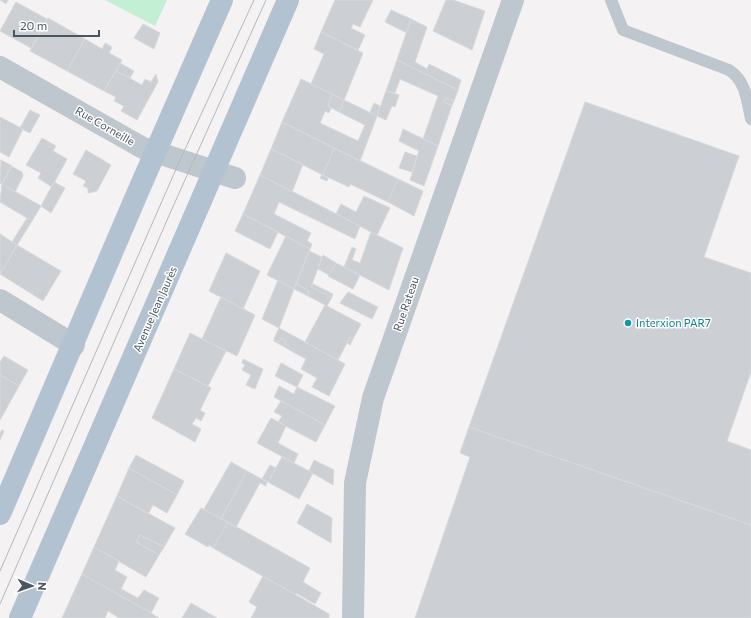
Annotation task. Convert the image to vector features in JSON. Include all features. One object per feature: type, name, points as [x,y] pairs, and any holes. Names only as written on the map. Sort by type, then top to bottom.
[{"type":"main road","points":[[0,514],[222,0]]},
{"type":"main road","name":"Avenue Jean Jaurès","points":[[20,618],[288,0]]},
{"type":"street","name":"Rue Rateau","points":[[353,618],[355,483],[372,398],[513,0]]},
{"type":"street","name":"Rue Corneille","points":[[0,67],[155,153],[235,178]]},
{"type":"street","points":[[0,300],[74,345]]},
{"type":"lane","points":[[611,0],[623,30],[729,70],[738,76],[743,85],[751,119]]},
{"type":"green space","points":[[105,0],[167,0],[155,26]]},
{"type":"building","points":[[0,0],[8,0],[6,4]]},
{"type":"building","points":[[335,0],[373,0],[360,27],[353,24],[351,28],[365,35],[358,50],[321,32]]},
{"type":"building","points":[[446,0],[453,0],[485,11],[472,50],[433,31]]},
{"type":"building","points":[[16,2],[47,19],[31,48],[0,31]]},
{"type":"building","points":[[391,10],[411,19],[407,33],[385,22]]},
{"type":"building","points":[[48,18],[85,39],[67,71],[30,51]]},
{"type":"building","points":[[411,19],[427,27],[415,62],[427,69],[429,64],[461,80],[458,90],[397,60]]},
{"type":"building","points":[[143,24],[160,33],[154,49],[134,38]]},
{"type":"building","points":[[321,32],[363,53],[344,100],[311,84],[324,54],[314,49]]},
{"type":"building","points":[[85,39],[102,49],[105,43],[112,47],[109,53],[122,60],[104,91],[67,71]]},
{"type":"building","points":[[397,60],[458,90],[454,101],[445,98],[443,102],[452,105],[438,146],[423,139],[438,96],[400,79],[395,93],[386,91]]},
{"type":"building","points":[[120,63],[134,71],[130,78],[116,71]]},
{"type":"building","points":[[116,71],[142,85],[145,79],[151,82],[156,74],[158,82],[137,120],[121,111],[124,106],[114,101],[116,97],[104,91]]},
{"type":"building","points":[[301,79],[332,94],[328,106],[331,108],[329,113],[325,111],[320,123],[358,141],[365,125],[339,112],[344,100],[377,116],[360,161],[282,122]]},
{"type":"building","points":[[386,91],[399,95],[395,107],[392,106],[386,120],[377,116]]},
{"type":"building","points":[[332,94],[344,100],[339,112],[328,106]]},
{"type":"building","points":[[445,98],[454,101],[452,105],[443,102]]},
{"type":"building","name":"Interxion PAR7","points":[[585,102],[739,156],[704,257],[751,273],[751,372],[727,441],[751,450],[751,525],[469,427]]},
{"type":"building","points":[[374,103],[380,106],[377,116],[370,112]]},
{"type":"building","points":[[30,110],[40,115],[30,133],[20,128]]},
{"type":"building","points":[[0,117],[23,129],[9,157],[0,152]]},
{"type":"building","points":[[282,122],[334,148],[323,175],[271,149]]},
{"type":"building","points":[[403,129],[438,146],[424,186],[410,180],[419,151],[399,141]]},
{"type":"building","points":[[42,138],[56,146],[53,151],[67,159],[52,187],[38,178],[41,173],[26,165]]},
{"type":"building","points":[[334,148],[398,179],[388,202],[350,184],[349,187],[323,175]]},
{"type":"building","points":[[271,149],[303,164],[292,192],[260,175]]},
{"type":"building","points":[[86,150],[111,165],[97,191],[88,193],[88,188],[83,186],[86,181],[73,174]]},
{"type":"building","points":[[405,152],[417,156],[412,172],[399,168]]},
{"type":"building","points":[[1,160],[12,166],[2,184],[0,183]]},
{"type":"building","points":[[11,166],[22,172],[23,176],[15,192],[2,184]]},
{"type":"building","points":[[260,175],[360,226],[355,239],[279,202],[274,214],[311,233],[307,241],[312,244],[310,249],[243,214]]},
{"type":"building","points":[[322,175],[328,178],[327,181],[320,178]]},
{"type":"building","points":[[398,179],[423,191],[414,216],[388,202]]},
{"type":"building","points":[[54,182],[65,188],[51,213],[41,206]]},
{"type":"building","points":[[2,184],[41,206],[32,221],[0,202]]},
{"type":"building","points":[[364,196],[390,208],[377,235],[336,214],[341,204],[356,212]]},
{"type":"building","points":[[243,214],[278,232],[270,249],[235,231]]},
{"type":"building","points":[[27,218],[32,221],[17,245],[12,242]]},
{"type":"building","points":[[371,232],[403,248],[389,290],[344,267],[352,247],[356,249],[352,260],[360,263]]},
{"type":"building","points":[[0,234],[17,245],[0,274]]},
{"type":"building","points":[[286,236],[310,249],[294,289],[267,275]]},
{"type":"building","points":[[17,245],[61,271],[43,301],[0,274]]},
{"type":"building","points":[[309,251],[322,257],[311,287],[332,297],[327,306],[308,296],[309,291],[296,284]]},
{"type":"building","points":[[226,253],[260,271],[243,309],[209,291]]},
{"type":"building","points":[[323,255],[336,263],[329,275],[318,269]]},
{"type":"building","points":[[336,263],[360,275],[353,289],[328,276]]},
{"type":"building","points":[[278,280],[294,289],[279,328],[262,319]]},
{"type":"building","points":[[296,284],[309,291],[308,296],[294,289]]},
{"type":"building","points":[[313,284],[333,294],[332,297],[311,287]]},
{"type":"building","points":[[348,292],[378,307],[372,319],[340,303]]},
{"type":"building","points":[[221,297],[255,315],[237,356],[202,339]]},
{"type":"building","points":[[325,305],[361,324],[353,339],[350,337],[338,360],[305,342]]},
{"type":"building","points":[[279,328],[345,364],[329,396],[312,387],[317,378],[301,369],[306,359],[293,352],[295,350],[285,344],[286,341],[281,338],[279,342],[274,339]]},
{"type":"building","points":[[190,333],[226,351],[208,386],[174,369]]},
{"type":"building","points":[[350,337],[353,339],[350,345],[347,343]]},
{"type":"building","points":[[281,338],[286,341],[285,344],[295,350],[293,352],[274,341],[274,339],[279,342]]},
{"type":"building","points":[[4,356],[28,370],[19,386],[0,375],[0,362]]},
{"type":"building","points":[[243,359],[263,369],[255,389],[246,385],[251,375],[242,370],[245,365],[242,363]]},
{"type":"building","points":[[281,363],[303,375],[297,387],[275,376]]},
{"type":"building","points":[[174,369],[211,388],[200,410],[205,413],[201,421],[196,418],[192,424],[201,429],[195,442],[152,418]]},
{"type":"building","points":[[0,375],[19,386],[0,420]]},
{"type":"building","points":[[279,386],[294,394],[297,387],[335,406],[325,425],[274,397]]},
{"type":"building","points":[[281,401],[325,425],[316,442],[278,422],[282,416],[274,412]]},
{"type":"building","points":[[271,418],[286,426],[278,443],[298,454],[294,463],[257,443]]},
{"type":"building","points":[[469,427],[751,525],[751,618],[415,618],[470,457],[460,453]]},
{"type":"building","points":[[2,430],[4,431],[0,440],[0,433]]},
{"type":"building","points":[[136,455],[184,481],[177,495],[129,468]]},
{"type":"building","points":[[282,457],[313,473],[299,499],[268,482]]},
{"type":"building","points":[[314,460],[334,470],[333,485],[309,471]]},
{"type":"building","points":[[231,462],[247,471],[221,519],[204,509]]},
{"type":"building","points":[[270,465],[276,468],[268,482],[262,479]]},
{"type":"building","points":[[129,468],[177,495],[167,513],[153,505],[148,514],[117,496]]},
{"type":"building","points":[[247,471],[267,482],[266,486],[260,483],[236,527],[221,519]]},
{"type":"building","points":[[117,496],[175,528],[164,547],[140,535],[136,542],[159,555],[146,577],[94,547]]},
{"type":"building","points":[[307,504],[332,518],[331,543],[297,523]]},
{"type":"building","points":[[201,508],[228,522],[213,548],[209,545],[208,547],[185,534]]},
{"type":"building","points":[[228,522],[310,568],[303,582],[321,593],[315,604],[296,593],[296,595],[213,548]]},
{"type":"building","points":[[140,535],[164,547],[159,555],[136,542]]},
{"type":"building","points":[[94,547],[119,561],[115,570],[127,577],[121,589],[138,598],[144,590],[159,598],[151,613],[82,574]]},
{"type":"building","points":[[82,574],[159,618],[119,618],[108,611],[105,618],[62,618]]},
{"type":"building","points":[[263,576],[329,614],[329,618],[251,618],[257,607],[249,602]]},
{"type":"building","points":[[191,603],[217,618],[182,618]]},
{"type":"tram line","points":[[0,571],[180,160],[254,0]]},
{"type":"tram line","points":[[0,604],[171,211],[266,0]]},
{"type":"place","name":"Interxion PAR7","points":[[628,323]]}]
